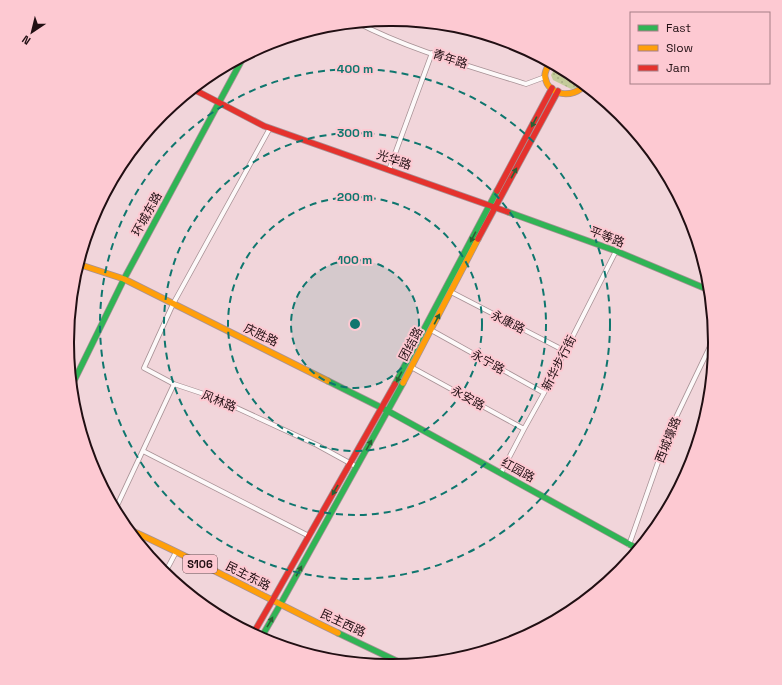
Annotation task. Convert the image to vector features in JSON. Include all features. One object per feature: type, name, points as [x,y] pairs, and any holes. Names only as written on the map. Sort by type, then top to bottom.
[{"type":"main road","name":"环城东路","points":[[76,376],[124,279],[240,65]]},
{"type":"main road","points":[[548,67],[545,77],[548,85],[552,88],[566,94],[575,94],[582,90]]},
{"type":"main road","name":"团结路","points":[[264,632],[388,411],[431,330],[552,88]]},
{"type":"main road","name":"光华路","points":[[198,91],[270,128],[493,206]]},
{"type":"main road","name":"团结路","points":[[256,628],[382,408],[558,91]]},
{"type":"main road","name":"平等路","points":[[493,206],[616,251],[702,287]]},
{"type":"main road","name":"庆胜路","points":[[84,266],[124,279],[388,411]]},
{"type":"main road","name":"红园路","points":[[388,411],[633,547]]},
{"type":"main road","name":"民主东路","points":[[140,535],[272,601]]},
{"type":"main road","name":"民主西路","points":[[272,601],[392,659]]},
{"type":"street","name":"青年路","points":[[367,27],[432,53],[526,84],[545,77]]},
{"type":"street","points":[[389,170],[432,53]]},
{"type":"street","points":[[173,304],[270,128]]},
{"type":"street","name":"新华步行街","points":[[501,473],[544,393],[616,251]]},
{"type":"street","name":"永康路","points":[[451,292],[565,351]]},
{"type":"street","name":"风林路","points":[[173,304],[144,368],[174,384],[213,397],[317,445],[357,467]]},
{"type":"street","name":"永宁路","points":[[431,330],[544,393]]},
{"type":"street","name":"西城壕路","points":[[629,545],[668,434],[708,351]]},
{"type":"street","name":"永安路","points":[[411,367],[524,429]]},
{"type":"street","points":[[118,503],[174,384]]},
{"type":"street","points":[[143,451],[309,536]]},
{"type":"street","points":[[168,567],[176,552]]},
{"type":"green space","points":[[553,71],[578,87],[577,88],[571,89],[553,80],[551,75]]},
{"type":"traffic: fast","points":[[76,376],[124,279],[239,65]]},
{"type":"traffic: fast","points":[[395,384],[497,191]]},
{"type":"traffic: fast","points":[[508,212],[616,251],[702,287]]},
{"type":"traffic: fast","points":[[328,381],[388,411],[633,546]]},
{"type":"traffic: fast","points":[[280,605],[403,383]]},
{"type":"traffic: fast","points":[[264,632],[280,605]]},
{"type":"traffic: fast","points":[[338,633],[392,659]]},
{"type":"traffic: slow","points":[[548,67],[545,75],[547,83],[556,92],[568,94],[581,89]]},
{"type":"traffic: slow","points":[[403,383],[478,239]]},
{"type":"traffic: slow","points":[[84,266],[124,279],[328,381]]},
{"type":"traffic: slow","points":[[140,534],[338,633]]},
{"type":"traffic: jam","points":[[497,191],[552,88]]},
{"type":"traffic: jam","points":[[198,91],[264,126],[508,212]]},
{"type":"traffic: jam","points":[[478,239],[558,91]]},
{"type":"traffic: jam","points":[[272,601],[395,384]]},
{"type":"traffic: jam","points":[[256,628],[272,601]]}]
